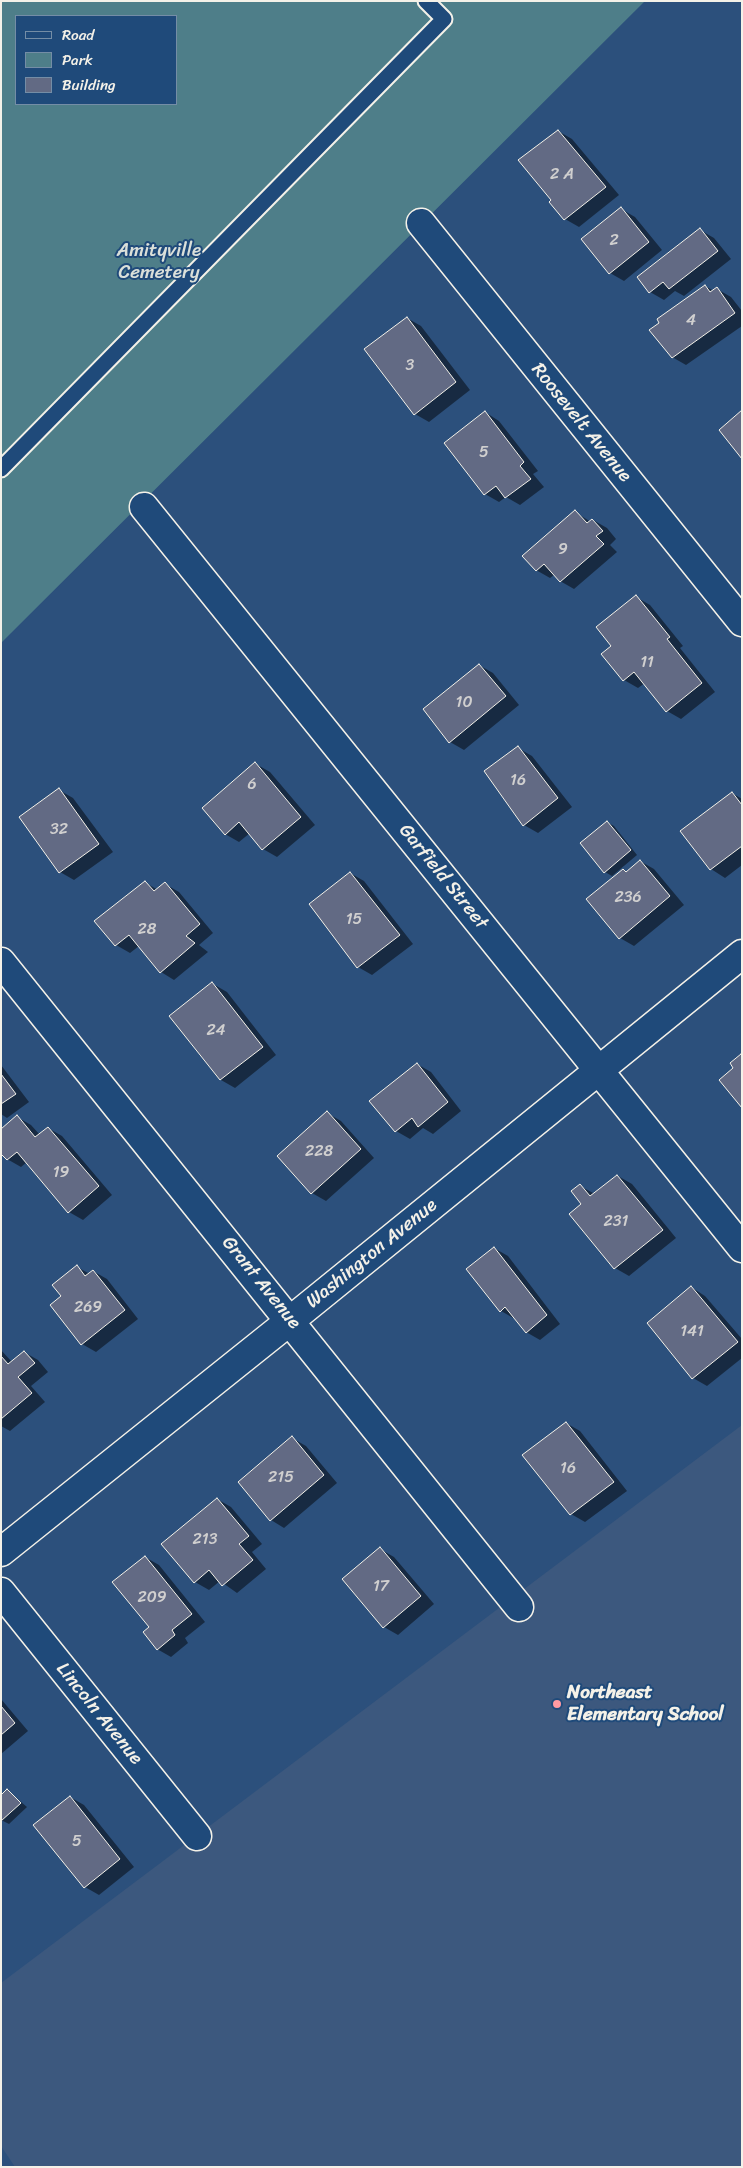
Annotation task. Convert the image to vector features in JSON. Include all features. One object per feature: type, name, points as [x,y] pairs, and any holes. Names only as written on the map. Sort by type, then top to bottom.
[{"type":"street","name":"Roosevelt Avenue","points":[[421,224],[742,622]]},
{"type":"street","name":"Garfield Street","points":[[144,507],[742,1248]]},
{"type":"street","name":"Washington Avenue","points":[[1,1552],[291,1320],[742,954]]},
{"type":"street","name":"Grant Avenue","points":[[1,962],[291,1320],[519,1606]]},
{"type":"street","name":"Lincoln Avenue","points":[[1,1592],[197,1836]]},
{"type":"lane","points":[[1,469],[444,18],[426,1]]},
{"type":"shaded area","name":"Northeast Elementary School","points":[[742,1425],[742,2167],[15,2167],[1,2146],[1,1983]]},
{"type":"green space","name":"Amityville Cemetery","points":[[1,1],[645,1],[1,643]]},
{"type":"building","points":[[558,130],[606,187],[564,220],[549,202],[551,200],[518,160]]},
{"type":"building","points":[[621,207],[649,242],[609,274],[581,239]]},
{"type":"building","points":[[700,228],[718,251],[669,289],[663,282],[649,293],[637,277]]},
{"type":"building","points":[[705,285],[710,292],[717,287],[735,313],[672,358],[649,330],[659,323],[657,319]]},
{"type":"building","points":[[407,317],[456,382],[414,415],[364,349]]},
{"type":"building","points":[[742,410],[742,459],[719,430]]},
{"type":"building","points":[[485,411],[524,462],[520,466],[531,479],[505,498],[496,486],[484,495],[444,443]]},
{"type":"building","points":[[575,510],[587,523],[592,519],[603,531],[596,536],[604,544],[560,582],[544,564],[536,571],[522,556]]},
{"type":"building","points":[[636,595],[670,637],[667,639],[702,683],[666,712],[634,672],[623,681],[601,654],[611,646],[596,627]]},
{"type":"building","points":[[479,664],[506,696],[449,743],[423,709]]},
{"type":"building","points":[[518,746],[558,798],[523,826],[484,771]]},
{"type":"building","points":[[255,762],[301,817],[262,850],[239,822],[225,835],[202,808]]},
{"type":"building","points":[[59,788],[99,844],[59,873],[19,817]]},
{"type":"building","points":[[732,792],[742,805],[742,846],[710,870],[680,831]]},
{"type":"building","points":[[607,821],[631,850],[604,873],[580,843]]},
{"type":"building","points":[[640,860],[670,896],[619,939],[586,899],[623,869],[626,872]]},
{"type":"building","points":[[350,872],[400,935],[357,968],[309,904]]},
{"type":"building","points":[[145,881],[154,891],[165,882],[200,924],[186,936],[195,943],[160,973],[129,935],[115,946],[94,921]]},
{"type":"building","points":[[212,982],[263,1047],[220,1080],[169,1016]]},
{"type":"building","points":[[741,1054],[742,1108],[719,1080],[733,1068],[730,1063]]},
{"type":"building","points":[[417,1063],[448,1102],[418,1127],[412,1118],[395,1132],[369,1101]]},
{"type":"building","points":[[1,1074],[16,1094],[1,1104]]},
{"type":"building","points":[[327,1111],[361,1149],[311,1194],[277,1156]]},
{"type":"building","points":[[17,1115],[35,1137],[48,1127],[99,1186],[68,1213],[17,1152],[7,1160],[1,1154],[1,1129]]},
{"type":"building","points":[[617,1175],[663,1230],[614,1269],[569,1214],[581,1204],[571,1191],[580,1184],[590,1196]]},
{"type":"building","points":[[494,1247],[547,1315],[526,1333],[505,1307],[500,1312],[466,1269]]},
{"type":"building","points":[[77,1265],[85,1276],[93,1270],[125,1310],[81,1345],[50,1305],[61,1296],[52,1285]]},
{"type":"building","points":[[691,1286],[738,1342],[692,1379],[647,1323]]},
{"type":"building","points":[[24,1351],[35,1363],[18,1377],[32,1393],[1,1419],[1,1356],[8,1364]]},
{"type":"building","points":[[566,1422],[614,1482],[570,1515],[522,1455]]},
{"type":"building","points":[[292,1436],[324,1475],[270,1521],[238,1482]]},
{"type":"building","points":[[217,1498],[249,1536],[239,1544],[253,1560],[222,1586],[209,1570],[194,1583],[161,1544]]},
{"type":"building","points":[[380,1547],[421,1596],[383,1628],[342,1579]]},
{"type":"building","points":[[145,1556],[192,1614],[172,1630],[175,1635],[157,1650],[143,1632],[149,1627],[112,1582]]},
{"type":"building","points":[[1,1706],[15,1723],[1,1735]]},
{"type":"building","points":[[7,1789],[21,1803],[1,1821],[1,1795]]},
{"type":"building","points":[[70,1796],[120,1859],[84,1888],[33,1825]]},
{"type":"place","name":"Northeast Elementary School","points":[[557,1704]]}]
